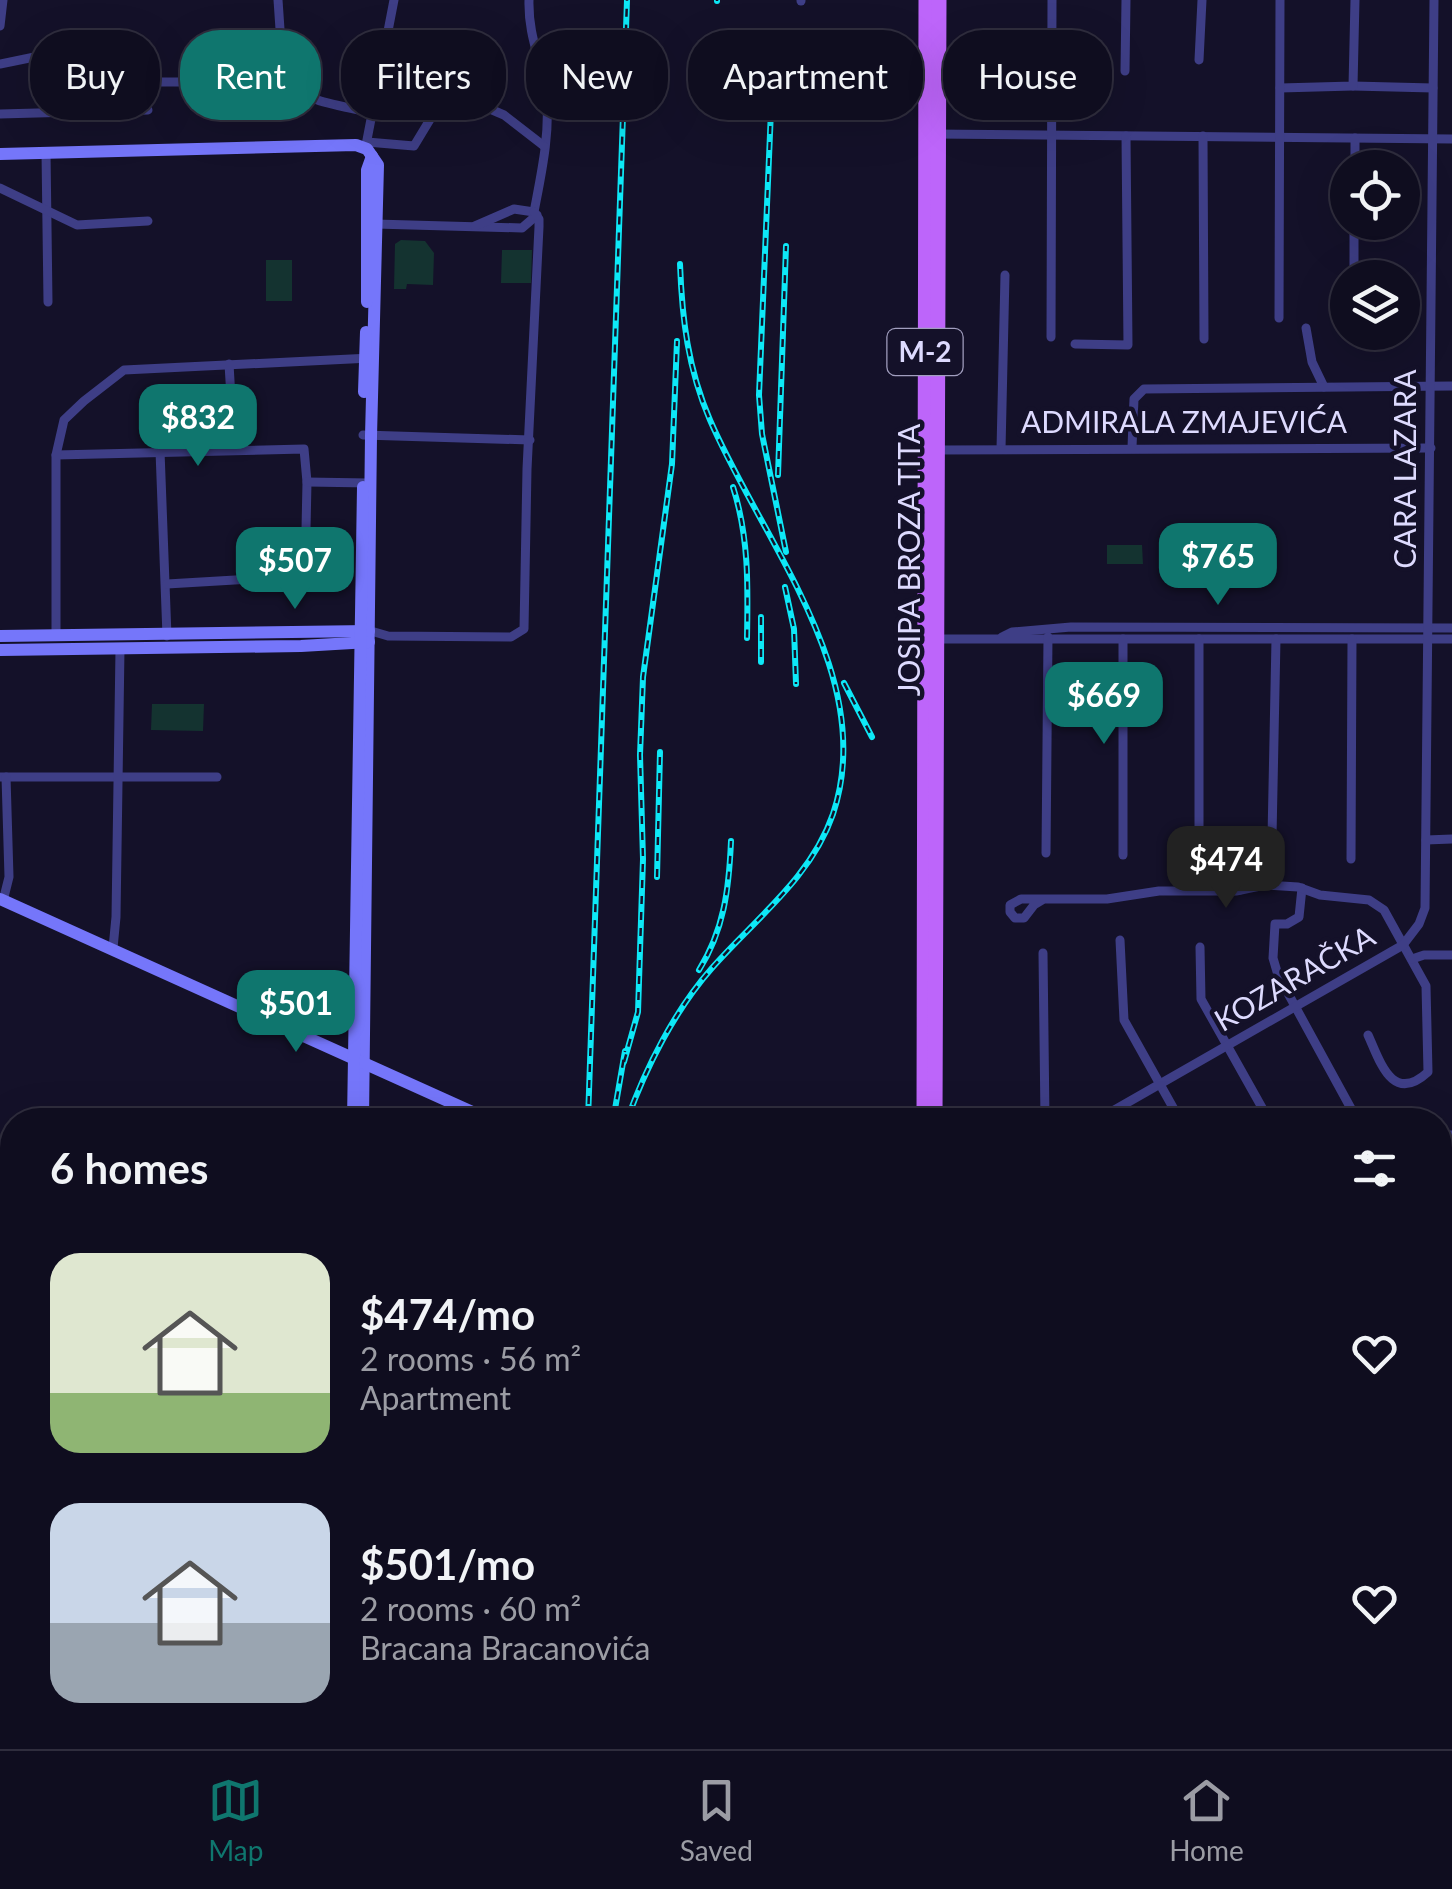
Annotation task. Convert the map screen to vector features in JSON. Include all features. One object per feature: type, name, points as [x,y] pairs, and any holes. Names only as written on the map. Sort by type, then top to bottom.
[{"type":"main road","name":"JOSIPA BROZA TITA","points":[[926,0],[938,450],[931,639]]},
{"type":"main road","name":"JOSIPA BROZA TITA","points":[[934,1108],[930,892],[932,134],[940,0]]},
{"type":"main road","name":"JOSIPA BROZA TITA","points":[[924,1108],[930,892]]},
{"type":"street","points":[[0,26],[3,0]]},
{"type":"street","points":[[278,0],[282,66],[293,88],[314,101],[341,106]]},
{"type":"street","points":[[390,30],[394,0]]},
{"type":"street","points":[[0,636],[168,641],[511,637],[521,633],[526,618],[527,469],[539,240],[535,213],[546,99],[531,42],[529,0]]},
{"type":"street","points":[[1050,337],[1052,0]]},
{"type":"street","points":[[1125,71],[1126,0]]},
{"type":"street","points":[[1199,60],[1202,0]]},
{"type":"street","points":[[1279,318],[1280,0]]},
{"type":"street","points":[[1353,86],[1355,0]]},
{"type":"street","name":"CARA LAZARA","points":[[1430,639],[1434,0]]},
{"type":"street","points":[[0,64],[48,54],[84,53],[164,83],[180,83]]},
{"type":"street","points":[[1280,88],[1433,88]]},
{"type":"street","points":[[0,154],[414,146],[443,98],[455,94],[504,116],[544,146]]},
{"type":"street","points":[[0,114],[30,113]]},
{"type":"street","points":[[355,1108],[359,1061],[369,358],[373,224],[379,169],[368,148],[372,120]]},
{"type":"street","points":[[932,134],[1452,140]]},
{"type":"street","points":[[1075,344],[1128,344],[1126,136]]},
{"type":"street","points":[[1202,136],[1204,339]]},
{"type":"street","points":[[1355,138],[1355,150]]},
{"type":"street","points":[[46,152],[48,302]]},
{"type":"street","points":[[0,188],[77,224],[148,221]]},
{"type":"street","points":[[474,226],[514,209],[535,213]]},
{"type":"street","points":[[522,228],[535,213]]},
{"type":"street","points":[[373,224],[522,228],[539,240]]},
{"type":"street","points":[[1001,449],[1005,275]]},
{"type":"street","points":[[1306,328],[1312,362],[1324,387]]},
{"type":"street","points":[[56,636],[56,454],[64,420],[124,370],[369,358]]},
{"type":"street","points":[[229,364],[234,448]]},
{"type":"street","points":[[1132,447],[1134,399],[1144,389],[1452,386]]},
{"type":"street","points":[[368,436],[530,440]]},
{"type":"street","points":[[56,454],[234,448],[301,448],[306,452],[304,576],[167,584]]},
{"type":"street","name":"ADMIRALA ZMAJEVIĆA","points":[[938,450],[1431,448]]},
{"type":"street","points":[[160,451],[168,641]]},
{"type":"street","points":[[307,482],[368,483]]},
{"type":"street","points":[[931,639],[1452,628]]},
{"type":"street","points":[[1048,634],[1123,639],[1452,639]]},
{"type":"street","points":[[1046,853],[1048,634]]},
{"type":"street","points":[[1123,639],[1123,855]]},
{"type":"street","points":[[1199,639],[1200,850],[1240,852]]},
{"type":"street","points":[[1240,890],[1240,840],[1272,838],[1276,639]]},
{"type":"street","points":[[1351,859],[1352,639]]},
{"type":"street","name":"KOZARAČKA","points":[[1120,1108],[1403,945],[1419,924],[1427,899],[1430,639]]},
{"type":"street","points":[[0,650],[120,649],[168,641]]},
{"type":"street","points":[[113,948],[120,649]]},
{"type":"street","points":[[218,778],[3,777],[9,877],[2,900],[463,1108]]},
{"type":"street","points":[[1426,840],[1452,839]]},
{"type":"street","points":[[1044,899],[1240,890],[1254,885],[1302,888],[1320,895],[1369,900],[1384,910],[1427,991],[1428,1072],[1416,1080],[1397,1082],[1386,1075],[1368,1035]]},
{"type":"street","points":[[1302,888],[1298,917],[1287,924],[1275,924],[1274,966],[1351,1108]]},
{"type":"street","points":[[1394,928],[1419,924]]},
{"type":"street","points":[[1120,940],[1122,1015],[1173,1108]]},
{"type":"street","points":[[1200,947],[1202,999],[1263,1108]]},
{"type":"street","points":[[1043,952],[1044,1108]]},
{"type":"street","points":[[1412,959],[1424,955],[1452,956]]},
{"type":"street","points":[[359,1061],[362,1108]]},
{"type":"green space","points":[[401,240],[425,241],[434,253],[433,285],[407,284],[406,289],[394,289],[395,244]]},
{"type":"green space","points":[[502,250],[532,250],[531,283],[501,283]]},
{"type":"green space","points":[[266,260],[292,260],[292,301],[266,301]]},
{"type":"green space","points":[[1107,545],[1142,545],[1143,564],[1107,564]]},
{"type":"green space","points":[[152,704],[204,704],[203,731],[151,730]]},
{"type":"railway","points":[[588,1108],[627,0]]},
{"type":"railway","points":[[771,120],[759,395],[762,434],[786,552]]},
{"type":"railway","points":[[778,475],[786,246]]},
{"type":"railway","points":[[632,1108],[652,1060],[686,1002],[811,858],[833,814],[843,763],[840,712],[828,661],[808,611],[702,401],[688,343],[680,264]]},
{"type":"railway","points":[[624,1062],[638,1012],[643,677],[672,464],[677,341]]},
{"type":"railway","points":[[733,487],[745,543],[747,638]]},
{"type":"railway","points":[[785,587],[794,629],[796,684]]},
{"type":"railway","points":[[761,617],[761,662]]},
{"type":"railway","points":[[844,683],[872,737]]},
{"type":"railway","points":[[657,877],[660,752]]},
{"type":"railway","points":[[699,970],[724,909],[731,841]]},
{"type":"railway","points":[[615,1108],[625,1051]]}]
